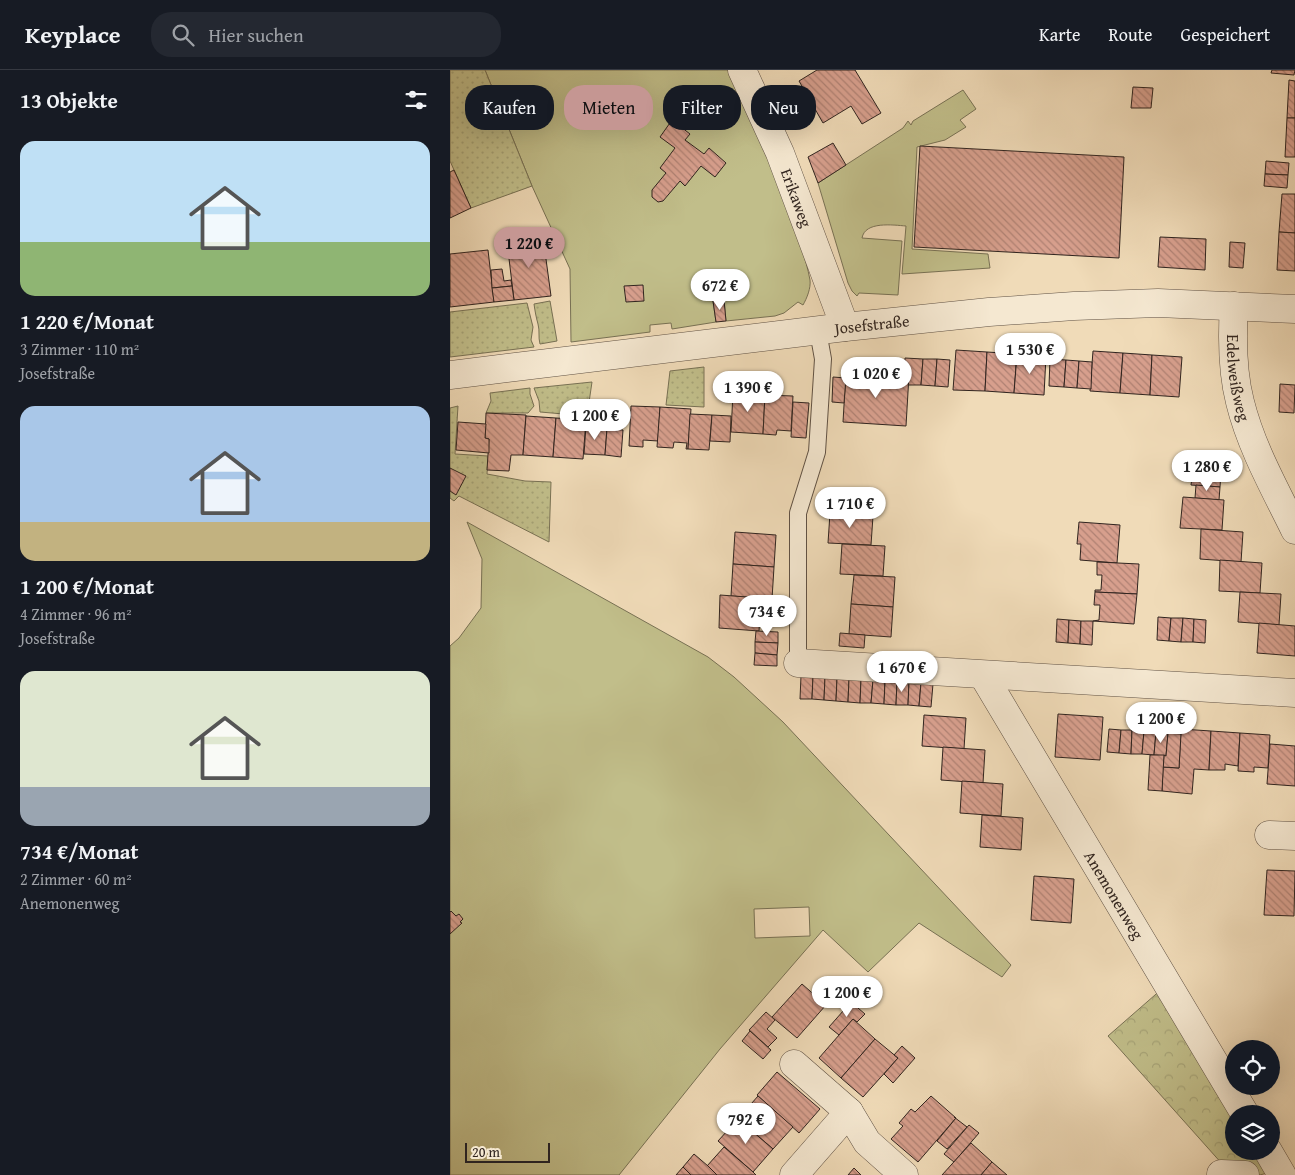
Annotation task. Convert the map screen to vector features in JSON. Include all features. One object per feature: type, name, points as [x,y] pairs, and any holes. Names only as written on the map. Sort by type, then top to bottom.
[{"type":"street","name":"Erikaweg","points":[[742,70],[780,153],[845,327]]},
{"type":"street","name":"Josefstraße","points":[[450,375],[845,327],[989,312],[1158,303],[1295,309]]},
{"type":"street","name":"Edelweißweg","points":[[1234,306],[1232,338],[1240,403],[1252,440],[1295,530]]},
{"type":"street","points":[[798,663],[1295,693]]},
{"type":"street","name":"Anemonenweg","points":[[983,675],[1241,1105]]},
{"type":"street","points":[[794,1064],[848,1112],[867,1142],[904,1175]]},
{"type":"street","points":[[794,1175],[848,1112]]},
{"type":"street","points":[[1273,1160],[1282,1175]]},
{"type":"street","points":[[1221,1174],[1245,1175]]},
{"type":"lane","points":[[798,663],[798,513],[817,452],[823,359],[818,331]]},
{"type":"green space","points":[[450,70],[485,70],[491,85],[465,85],[465,130],[509,130],[532,186],[471,208],[450,161]]},
{"type":"green space","points":[[485,70],[728,70],[737,85],[663,85],[663,130],[741,130],[741,93],[751,113],[751,130],[759,130],[763,140],[801,247],[810,283],[803,305],[798,302],[784,313],[775,316],[726,321],[724,300],[713,301],[716,322],[672,329],[671,323],[650,325],[650,332],[571,342],[570,269],[532,186],[509,130],[554,130],[554,85],[491,85]]},
{"type":"green space","points":[[963,90],[976,109],[960,120],[966,127],[945,140],[917,147],[912,249],[988,254],[990,268],[902,274],[906,226],[874,226],[864,233],[862,238],[902,241],[898,295],[859,293],[857,296],[848,283],[818,183],[903,128],[908,121],[911,125],[913,121]]},
{"type":"green space","points":[[550,301],[557,341],[540,344],[539,327],[534,304]]},
{"type":"green space","points":[[527,303],[533,327],[531,340],[534,347],[450,357],[450,312]]},
{"type":"green space","points":[[704,367],[704,407],[666,405],[670,371]]},
{"type":"green space","points":[[592,382],[587,416],[540,412],[539,401],[534,388]]},
{"type":"green space","points":[[530,388],[534,406],[528,413],[486,413],[491,401],[490,393]]},
{"type":"green space","points":[[458,406],[455,454],[488,456],[487,474],[525,481],[551,482],[549,542],[459,496],[454,501],[450,498],[450,408]]},
{"type":"green space","points":[[467,522],[708,657],[734,677],[783,722],[1011,965],[1002,977],[919,923],[868,972],[823,930],[720,1049],[619,1175],[450,1175],[450,646],[459,638],[481,608],[482,559]],"holes":[[[809,907],[810,936],[755,938],[754,909]]]},
{"type":"green space","points":[[1163,988],[1229,1105],[1225,1105],[1225,1160],[1267,1160],[1274,1171],[1260,1175],[1232,1175],[1108,1036]]},
{"type":"building","points":[[817,70],[855,70],[881,113],[862,124],[851,106],[823,123],[816,111],[816,85],[801,85],[799,81]]},
{"type":"building","points":[[1272,70],[1295,70],[1294,75],[1271,73]]},
{"type":"building","points":[[1289,80],[1295,81],[1295,118],[1287,118]]},
{"type":"building","points":[[1133,87],[1153,88],[1151,108],[1131,108]]},
{"type":"building","points":[[1287,118],[1295,118],[1295,157],[1285,157]]},
{"type":"building","points":[[665,130],[685,130],[690,134],[685,140],[704,154],[709,148],[726,163],[715,177],[701,166],[685,186],[680,181],[663,201],[658,202],[652,197],[652,190],[666,173],[660,168],[675,148],[660,137]]},
{"type":"building","points":[[833,143],[846,165],[818,183],[808,157]]},
{"type":"building","points":[[920,146],[1124,157],[1119,258],[914,247]]},
{"type":"building","points":[[1266,161],[1289,163],[1288,175],[1265,174]]},
{"type":"building","points":[[454,170],[471,208],[450,218],[450,172]]},
{"type":"building","points":[[1265,174],[1288,175],[1287,188],[1264,186]]},
{"type":"building","points":[[1282,194],[1295,194],[1295,233],[1279,232]]},
{"type":"building","points":[[1279,232],[1295,233],[1295,271],[1277,270]]},
{"type":"building","points":[[543,237],[551,296],[514,300],[507,242]]},
{"type":"building","points":[[1160,237],[1206,239],[1205,270],[1158,267]]},
{"type":"building","points":[[1230,242],[1245,243],[1243,268],[1229,267]]},
{"type":"building","points":[[488,250],[494,302],[450,307],[450,254]]},
{"type":"building","points":[[502,269],[504,281],[511,280],[512,286],[492,288],[491,270]]},
{"type":"building","points":[[643,285],[644,301],[626,302],[624,286]]},
{"type":"building","points":[[512,286],[514,300],[494,302],[492,288]]},
{"type":"building","points":[[724,300],[726,321],[716,322],[713,301]]},
{"type":"building","points":[[956,350],[987,352],[985,391],[953,390]]},
{"type":"building","points":[[1093,351],[1123,353],[1120,393],[1090,391]]},
{"type":"building","points":[[987,352],[1017,354],[1014,393],[985,391]]},
{"type":"building","points":[[1123,353],[1152,355],[1150,395],[1120,393]]},
{"type":"building","points":[[1017,354],[1046,356],[1044,395],[1014,393]]},
{"type":"building","points":[[1152,355],[1182,357],[1179,397],[1150,395]]},
{"type":"building","points":[[905,358],[923,359],[921,385],[908,385],[909,375],[904,375]]},
{"type":"building","points":[[923,359],[937,359],[935,386],[921,385]]},
{"type":"building","points":[[937,359],[950,360],[948,387],[935,386]]},
{"type":"building","points":[[1050,359],[1066,360],[1064,387],[1049,386]]},
{"type":"building","points":[[1066,360],[1079,361],[1077,388],[1064,387]]},
{"type":"building","points":[[1079,361],[1092,362],[1091,389],[1077,388]]},
{"type":"building","points":[[846,372],[909,375],[906,426],[843,422]]},
{"type":"building","points":[[833,377],[846,378],[844,403],[832,402]]},
{"type":"building","points":[[1280,384],[1295,385],[1294,413],[1279,412]]},
{"type":"building","points":[[733,393],[765,395],[763,434],[731,432]]},
{"type":"building","points":[[765,395],[793,396],[791,431],[777,430],[776,435],[763,434]]},
{"type":"building","points":[[793,402],[809,403],[806,438],[791,437]]},
{"type":"building","points":[[631,406],[660,407],[658,441],[643,440],[643,447],[629,446]]},
{"type":"building","points":[[660,407],[691,409],[688,449],[686,449],[687,443],[674,442],[673,448],[657,447]]},
{"type":"building","points":[[486,413],[526,415],[523,455],[511,455],[509,471],[487,470],[489,439],[485,438]]},
{"type":"building","points":[[690,414],[712,415],[709,450],[688,449]]},
{"type":"building","points":[[712,415],[731,416],[730,442],[710,441]]},
{"type":"building","points":[[526,416],[556,418],[553,457],[523,455]]},
{"type":"building","points":[[556,418],[586,420],[583,459],[553,457]]},
{"type":"building","points":[[458,422],[486,424],[485,438],[489,439],[489,453],[456,450]]},
{"type":"building","points":[[586,426],[607,428],[605,455],[584,454]]},
{"type":"building","points":[[607,429],[623,430],[621,457],[605,455]]},
{"type":"building","points":[[450,468],[466,476],[456,495],[450,491]]},
{"type":"building","points":[[1193,471],[1221,472],[1220,487],[1191,485]]},
{"type":"building","points":[[1196,485],[1220,487],[1219,500],[1195,498]]},
{"type":"building","points":[[1183,497],[1224,500],[1222,530],[1180,528]]},
{"type":"building","points":[[830,513],[873,516],[871,545],[828,543]]},
{"type":"building","points":[[1079,522],[1120,525],[1117,563],[1080,560],[1081,544],[1077,544]]},
{"type":"building","points":[[1201,529],[1243,532],[1241,562],[1200,559]]},
{"type":"building","points":[[735,532],[776,535],[774,567],[733,564]]},
{"type":"building","points":[[842,544],[885,546],[883,576],[840,574]]},
{"type":"building","points":[[1220,560],[1262,563],[1260,593],[1219,591]]},
{"type":"building","points":[[1097,562],[1139,564],[1137,594],[1095,592],[1095,590],[1101,590],[1102,575],[1097,575]]},
{"type":"building","points":[[733,564],[774,567],[772,599],[731,596]]},
{"type":"building","points":[[854,575],[895,577],[893,607],[851,604]]},
{"type":"building","points":[[1095,592],[1137,594],[1134,624],[1093,621],[1099,620],[1100,605],[1094,605]]},
{"type":"building","points":[[1240,592],[1281,594],[1279,625],[1238,622]]},
{"type":"building","points":[[720,595],[761,598],[759,631],[719,628]]},
{"type":"building","points":[[851,604],[893,607],[891,637],[849,634]]},
{"type":"building","points":[[1158,617],[1171,618],[1169,641],[1157,640]]},
{"type":"building","points":[[1171,618],[1183,618],[1181,642],[1169,641]]},
{"type":"building","points":[[1183,618],[1194,619],[1193,642],[1181,642]]},
{"type":"building","points":[[1057,619],[1069,620],[1068,643],[1056,642]]},
{"type":"building","points":[[1194,619],[1206,620],[1205,643],[1193,642]]},
{"type":"building","points":[[1069,620],[1081,621],[1080,644],[1068,643]]},
{"type":"building","points":[[1081,621],[1093,621],[1092,645],[1080,644]]},
{"type":"building","points":[[1259,623],[1295,626],[1295,656],[1257,653]]},
{"type":"building","points":[[756,631],[778,632],[778,643],[755,642]]},
{"type":"building","points":[[840,633],[865,635],[864,648],[839,646]]},
{"type":"building","points":[[755,642],[778,643],[777,655],[755,653]]},
{"type":"building","points":[[755,653],[777,655],[777,666],[754,665]]},
{"type":"building","points":[[801,676],[813,676],[812,699],[800,699]]},
{"type":"building","points":[[813,676],[825,677],[824,700],[812,699]]},
{"type":"building","points":[[825,677],[837,678],[836,701],[824,700]]},
{"type":"building","points":[[837,678],[849,679],[848,702],[836,701]]},
{"type":"building","points":[[849,679],[861,679],[860,703],[848,702]]},
{"type":"building","points":[[861,679],[873,680],[871,703],[860,703]]},
{"type":"building","points":[[873,680],[885,681],[884,704],[871,703]]},
{"type":"building","points":[[885,681],[897,681],[896,705],[884,704]]},
{"type":"building","points":[[897,681],[909,682],[908,705],[896,705]]},
{"type":"building","points":[[909,682],[921,683],[919,706],[908,705]]},
{"type":"building","points":[[921,683],[933,684],[931,707],[919,706]]},
{"type":"building","points":[[1058,714],[1103,717],[1100,760],[1055,757]]},
{"type":"building","points":[[924,715],[966,718],[964,749],[922,746]]},
{"type":"building","points":[[1109,729],[1121,730],[1119,753],[1107,752]]},
{"type":"building","points":[[1181,729],[1211,731],[1209,770],[1194,769],[1192,794],[1162,791],[1163,767],[1179,768]]},
{"type":"building","points":[[1121,730],[1132,730],[1131,754],[1119,753]]},
{"type":"building","points":[[1132,730],[1144,731],[1142,754],[1131,754]]},
{"type":"building","points":[[1144,731],[1156,732],[1154,755],[1142,754]]},
{"type":"building","points":[[1211,731],[1240,733],[1238,766],[1225,764],[1225,770],[1209,770]]},
{"type":"building","points":[[1156,732],[1168,733],[1166,756],[1154,755]]},
{"type":"building","points":[[1168,733],[1181,734],[1179,768],[1163,767]]},
{"type":"building","points":[[1240,733],[1270,735],[1268,768],[1254,767],[1254,772],[1238,771]]},
{"type":"building","points":[[1270,744],[1295,746],[1295,786],[1267,784]]},
{"type":"building","points":[[943,747],[985,750],[983,783],[941,780]]},
{"type":"building","points":[[1150,755],[1164,755],[1162,791],[1148,790]]},
{"type":"building","points":[[962,781],[1003,784],[1001,816],[960,813]]},
{"type":"building","points":[[982,815],[1023,818],[1021,850],[980,847]]},
{"type":"building","points":[[1267,870],[1295,871],[1294,916],[1264,915]]},
{"type":"building","points":[[1034,876],[1074,879],[1071,923],[1031,920]]},
{"type":"building","points":[[450,912],[456,916],[459,914],[463,919],[460,922],[462,923],[450,934]]},
{"type":"building","points":[[802,984],[826,1005],[797,1038],[772,1017]]},
{"type":"building","points":[[851,1002],[865,1014],[857,1022],[853,1019],[839,1035],[829,1027]]},
{"type":"building","points":[[766,1012],[775,1020],[767,1029],[777,1038],[768,1047],[749,1030]]},
{"type":"building","points":[[853,1019],[875,1039],[841,1078],[819,1058]]},
{"type":"building","points":[[750,1031],[771,1050],[763,1059],[742,1041]]},
{"type":"building","points":[[875,1039],[898,1058],[863,1097],[841,1078]]},
{"type":"building","points":[[902,1046],[915,1058],[893,1083],[884,1074],[898,1058],[894,1055]]},
{"type":"building","points":[[777,1072],[820,1109],[799,1133],[757,1095]]},
{"type":"building","points":[[758,1096],[793,1127],[773,1149],[738,1119]]},
{"type":"building","points":[[931,1096],[956,1118],[918,1162],[891,1139],[903,1126],[899,1123],[911,1109],[915,1112]]},
{"type":"building","points":[[956,1118],[967,1127],[947,1149],[937,1141]]},
{"type":"building","points":[[738,1119],[773,1149],[753,1172],[718,1141]]},
{"type":"building","points":[[969,1125],[979,1133],[954,1162],[944,1154]]},
{"type":"building","points":[[971,1143],[992,1162],[981,1175],[942,1175]]},
{"type":"building","points":[[724,1147],[756,1175],[717,1175],[707,1166]]},
{"type":"building","points":[[694,1154],[717,1175],[691,1175],[683,1167]]},
{"type":"building","points":[[992,1162],[1007,1175],[981,1175]]},
{"type":"building","points":[[683,1167],[691,1175],[676,1175]]},
{"type":"building","points":[[854,1168],[861,1175],[848,1175]]}]
